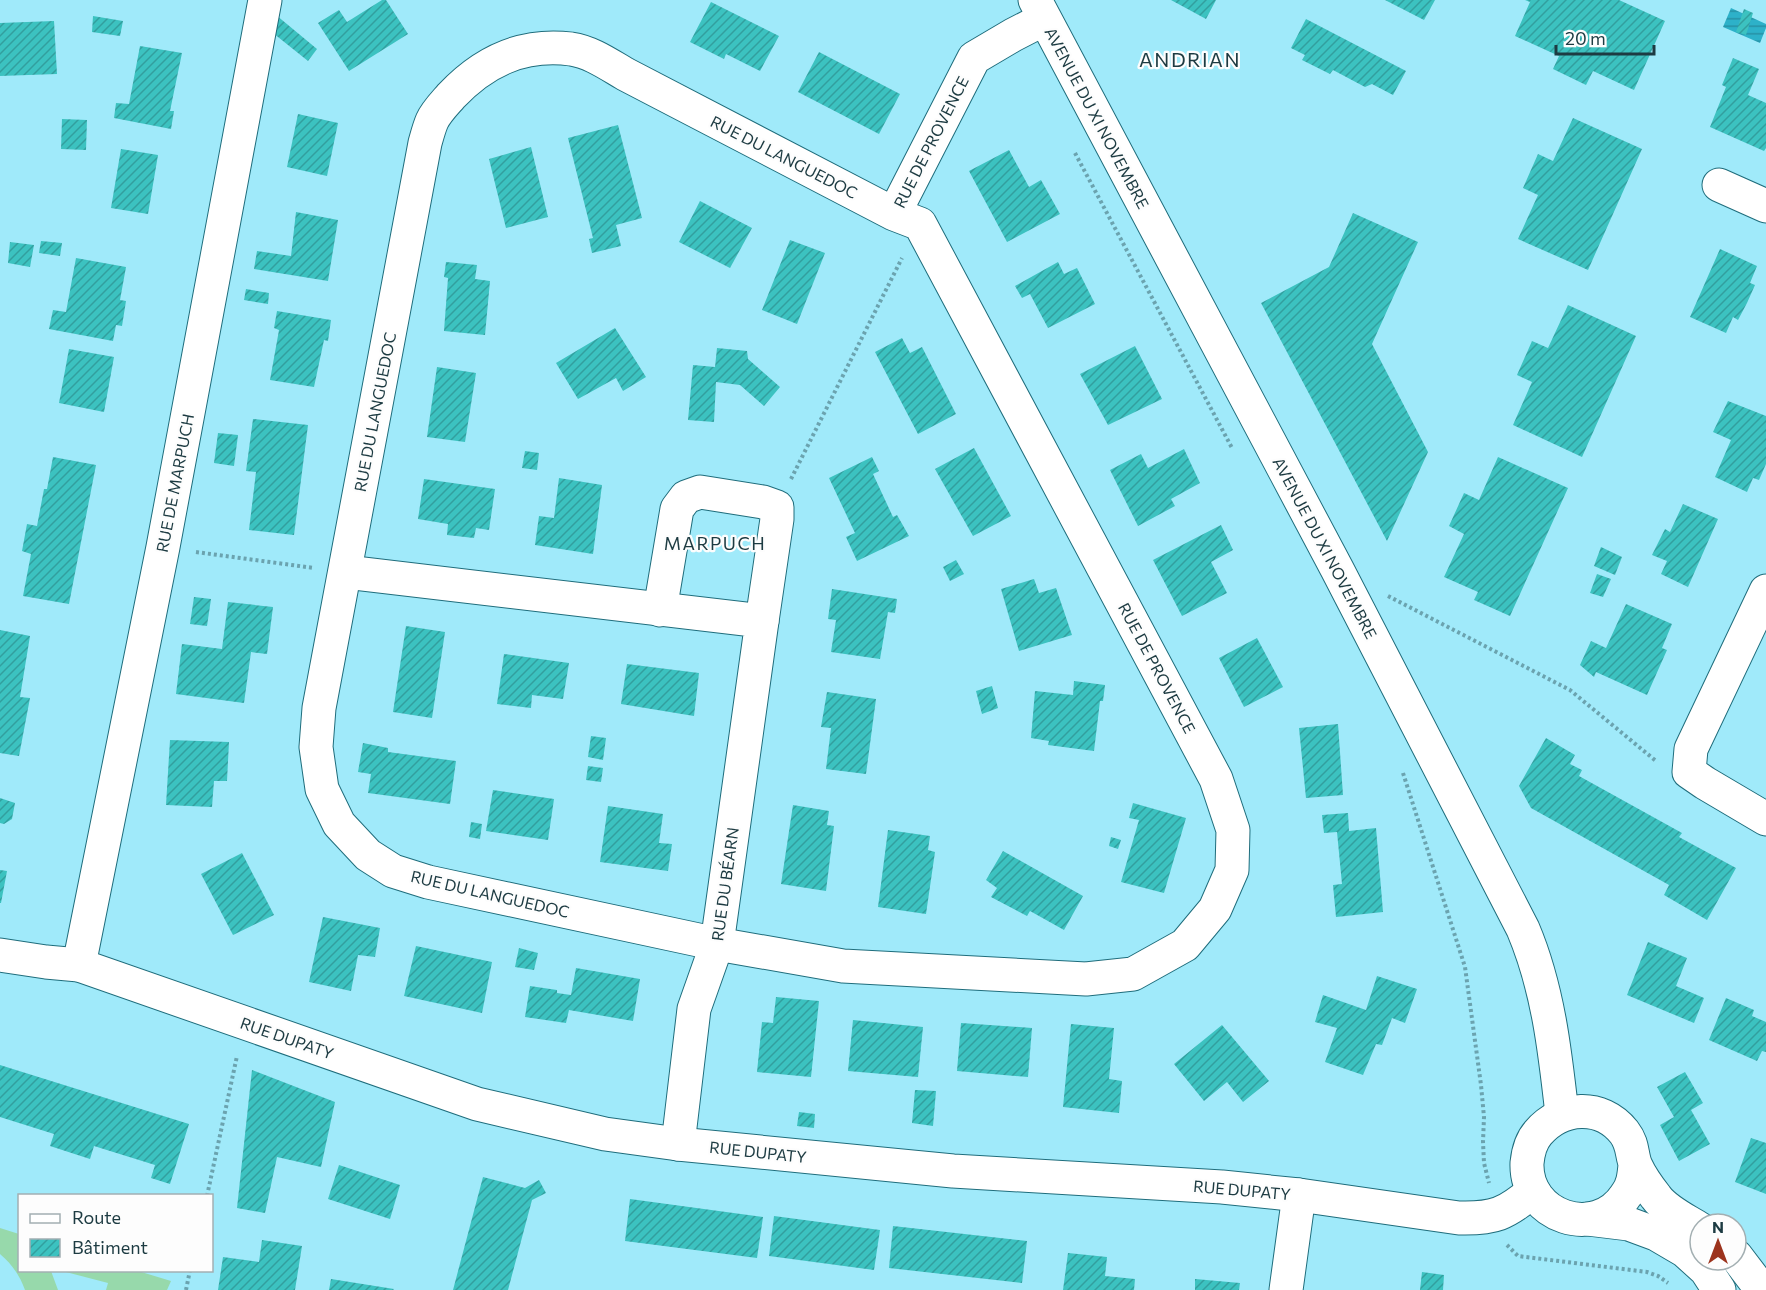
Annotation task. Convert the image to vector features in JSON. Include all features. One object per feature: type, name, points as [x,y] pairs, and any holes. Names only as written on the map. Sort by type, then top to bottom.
[{"type":"street","name":"RUE DE MARPUCH","points":[[79,965],[163,547],[265,0]]},
{"type":"street","name":"RUE DE PROVENCE","points":[[717,944],[843,966],[1086,979],[1133,974],[1185,945],[1215,909],[1232,870],[1233,830],[1216,779],[907,219],[974,58],[1013,35],[1040,10]]},
{"type":"street","name":"AVENUE DU XI NOVEMBRE","points":[[1040,10],[1337,569],[1518,918],[1542,981],[1562,1114]]},
{"type":"street","name":"RUE DU LANGUEDOC","points":[[717,944],[428,882],[393,871],[368,855],[339,824],[322,789],[316,747],[319,708],[425,143],[432,119],[468,78],[499,59],[527,50],[572,49],[597,58],[907,219]]},
{"type":"street","points":[[1719,186],[1766,206]]},
{"type":"street","points":[[660,610],[676,509],[686,497],[700,492],[763,502],[777,507]]},
{"type":"street","name":"RUE DU BÉARN","points":[[678,1144],[694,1009],[717,944],[777,507]]},
{"type":"street","points":[[346,572],[762,621]]},
{"type":"street","points":[[1766,591],[1690,749],[1689,771],[1766,819]]},
{"type":"street","name":"RUE DUPATY","points":[[0,955],[79,965],[477,1104],[583,1129],[678,1144],[953,1171],[1222,1187],[1459,1218],[1479,1219],[1495,1216],[1516,1205],[1533,1191]]},
{"type":"street","points":[[1588,1219],[1603,1215],[1616,1207],[1627,1195],[1634,1180],[1635,1165],[1633,1148],[1625,1132],[1612,1121],[1596,1113],[1579,1111],[1562,1114],[1546,1123],[1534,1137],[1528,1155],[1527,1173],[1533,1191],[1543,1204],[1556,1214],[1571,1219],[1629,1224],[1661,1237],[1686,1251],[1706,1270],[1719,1290]]},
{"type":"street","points":[[1635,1165],[1657,1200],[1688,1222]]},
{"type":"street","points":[[1286,1290],[1299,1196]]},
{"type":"street","points":[[1748,1272],[1760,1290]]},
{"type":"path","points":[[1074,150],[1234,453]]},
{"type":"path","points":[[777,507],[907,219]]},
{"type":"path","points":[[163,547],[346,572]]},
{"type":"path","points":[[1337,569],[1570,690],[1664,768],[1689,771]]},
{"type":"path","points":[[1401,768],[1465,967],[1481,1085],[1484,1163],[1495,1216],[1506,1244],[1518,1256],[1647,1272],[1658,1276],[1674,1287]]},
{"type":"path","points":[[207,1194],[237,1056]]},
{"type":"path","points":[[186,1290],[190,1272]]},
{"type":"green space","points":[[0,1228],[18,1234],[18,1272],[51,1272],[58,1290],[25,1290],[15,1270],[0,1254]]},
{"type":"green space","points":[[66,1272],[141,1272],[171,1281],[167,1290],[106,1290],[108,1283]]},
{"type":"water","points":[[1731,8],[1766,24],[1760,43],[1723,27]]},
{"type":"building","points":[[382,0],[386,0],[408,34],[349,71],[318,23],[339,10],[347,22]]},
{"type":"building","points":[[1171,0],[1216,0],[1206,19]]},
{"type":"building","points":[[1385,0],[1435,0],[1424,20]]},
{"type":"building","points":[[1525,0],[1619,0],[1665,21],[1634,90],[1593,71],[1586,85],[1553,69],[1559,56],[1515,36],[1530,2]]},
{"type":"building","points":[[711,2],[779,36],[760,71],[726,54],[724,59],[690,42]]},
{"type":"building","points":[[1744,9],[1753,13],[1746,35],[1736,32]]},
{"type":"building","points":[[276,15],[317,49],[308,61],[273,33]]},
{"type":"building","points":[[93,16],[123,21],[120,36],[92,32]]},
{"type":"building","points":[[1306,19],[1406,71],[1393,95],[1372,84],[1365,87],[1333,70],[1330,74],[1302,60],[1305,55],[1291,48]]},
{"type":"building","points":[[54,21],[57,74],[0,76],[0,23]]},
{"type":"building","points":[[140,46],[182,53],[170,111],[174,111],[171,129],[114,118],[116,103],[129,104]]},
{"type":"building","points":[[819,52],[900,94],[879,134],[798,92]]},
{"type":"building","points":[[1733,58],[1759,69],[1748,95],[1766,103],[1766,148],[1764,151],[1710,127],[1726,87],[1722,85]]},
{"type":"building","points":[[298,114],[338,123],[327,176],[287,167]]},
{"type":"building","points":[[1573,118],[1642,149],[1588,270],[1518,239],[1538,195],[1523,188],[1538,154],[1553,161]]},
{"type":"building","points":[[62,119],[87,120],[86,150],[61,149]]},
{"type":"building","points":[[618,125],[642,218],[616,225],[621,246],[592,253],[589,239],[593,238],[568,138]]},
{"type":"building","points":[[531,147],[548,217],[506,228],[489,159]]},
{"type":"building","points":[[121,149],[158,155],[148,214],[111,208]]},
{"type":"building","points":[[1009,150],[1029,187],[1041,180],[1060,214],[1007,242],[969,171]]},
{"type":"building","points":[[700,201],[752,228],[730,268],[679,242]]},
{"type":"building","points":[[296,212],[338,220],[328,281],[254,269],[257,251],[291,256]]},
{"type":"building","points":[[1353,213],[1418,242],[1372,344],[1428,452],[1387,541],[1261,303],[1329,267]]},
{"type":"building","points":[[790,240],[825,253],[797,324],[762,310]]},
{"type":"building","points":[[41,241],[62,243],[60,256],[39,253]]},
{"type":"building","points":[[10,242],[34,245],[30,267],[8,263]]},
{"type":"building","points":[[1720,249],[1757,266],[1750,283],[1755,285],[1747,303],[1738,320],[1733,317],[1726,333],[1690,317]]},
{"type":"building","points":[[76,258],[126,267],[120,300],[126,301],[122,326],[116,325],[113,341],[49,329],[53,310],[66,312]]},
{"type":"building","points":[[446,262],[477,265],[475,279],[490,281],[485,335],[444,331],[448,278],[444,277]]},
{"type":"building","points":[[1058,262],[1064,274],[1077,268],[1095,304],[1048,328],[1030,294],[1022,298],[1015,286]]},
{"type":"building","points":[[246,289],[269,293],[268,304],[244,300]]},
{"type":"building","points":[[1568,305],[1636,336],[1582,457],[1513,425],[1532,382],[1517,375],[1532,341],[1548,348]]},
{"type":"building","points":[[277,311],[331,320],[328,341],[324,340],[314,387],[270,380],[279,330],[274,328]]},
{"type":"building","points":[[615,328],[646,377],[623,391],[616,378],[578,399],[556,363]]},
{"type":"building","points":[[902,338],[910,353],[922,347],[956,414],[918,434],[875,352]]},
{"type":"building","points":[[1135,346],[1162,399],[1108,425],[1080,374]]},
{"type":"building","points":[[717,348],[747,351],[748,359],[780,387],[764,406],[740,385],[716,382],[714,422],[688,420],[693,365],[715,367]]},
{"type":"building","points":[[69,349],[114,357],[104,412],[59,403]]},
{"type":"building","points":[[437,367],[476,373],[465,442],[427,437]]},
{"type":"building","points":[[1728,401],[1766,416],[1766,464],[1759,480],[1753,478],[1747,492],[1715,477],[1731,440],[1713,432]]},
{"type":"building","points":[[253,419],[308,425],[294,535],[249,530],[256,472],[246,471]]},
{"type":"building","points":[[218,433],[238,435],[234,466],[214,463]]},
{"type":"building","points":[[974,448],[1011,516],[973,536],[935,469]]},
{"type":"building","points":[[1184,449],[1200,483],[1171,499],[1175,506],[1138,526],[1110,470],[1141,454],[1148,468]]},
{"type":"building","points":[[525,451],[539,453],[537,470],[522,468]]},
{"type":"building","points":[[53,457],[96,465],[69,604],[23,596],[31,554],[22,551],[27,524],[37,526]]},
{"type":"building","points":[[872,457],[879,471],[873,474],[893,517],[897,515],[909,536],[857,561],[846,537],[855,533],[829,478]]},
{"type":"building","points":[[1498,457],[1568,488],[1510,616],[1474,600],[1478,592],[1444,577],[1464,534],[1449,526],[1464,493],[1479,500]]},
{"type":"building","points":[[559,478],[602,485],[593,554],[535,545],[539,516],[554,518]]},
{"type":"building","points":[[424,479],[495,489],[489,530],[476,528],[474,538],[447,535],[448,524],[418,519]]},
{"type":"building","points":[[1683,504],[1718,519],[1688,587],[1661,574],[1667,561],[1652,555],[1665,529],[1670,532]]},
{"type":"building","points":[[1221,525],[1233,550],[1211,562],[1227,593],[1182,616],[1153,560]]},
{"type":"building","points":[[1601,547],[1622,557],[1615,575],[1594,566]]},
{"type":"building","points":[[956,560],[964,574],[950,581],[943,567]]},
{"type":"building","points":[[1597,574],[1611,579],[1603,597],[1590,593]]},
{"type":"building","points":[[1034,579],[1039,593],[1056,588],[1072,635],[1019,651],[1001,589]]},
{"type":"building","points":[[832,589],[897,599],[895,613],[888,612],[880,659],[831,652],[836,620],[828,619]]},
{"type":"building","points":[[194,597],[211,599],[207,626],[190,624]]},
{"type":"building","points":[[228,602],[273,607],[267,654],[251,652],[244,703],[176,694],[182,644],[222,649]]},
{"type":"building","points":[[1626,604],[1672,624],[1662,648],[1667,650],[1647,695],[1596,672],[1594,677],[1580,665],[1591,641],[1606,648]]},
{"type":"building","points":[[406,626],[445,632],[432,718],[393,712]]},
{"type":"building","points":[[0,630],[30,636],[20,697],[30,698],[19,756],[0,753]]},
{"type":"building","points":[[1257,638],[1283,687],[1244,707],[1219,658]]},
{"type":"building","points":[[504,654],[569,663],[563,699],[532,695],[531,708],[497,704]]},
{"type":"building","points":[[627,664],[699,673],[694,716],[621,704]]},
{"type":"building","points":[[1074,681],[1105,685],[1103,701],[1100,701],[1094,751],[1048,745],[1049,741],[1031,738],[1035,691],[1073,695]]},
{"type":"building","points":[[992,686],[998,708],[982,714],[976,691]]},
{"type":"building","points":[[827,692],[876,699],[866,774],[826,769],[831,728],[821,727]]},
{"type":"building","points":[[1338,724],[1343,795],[1306,798],[1299,728]]},
{"type":"building","points":[[591,736],[606,738],[603,760],[588,757]]},
{"type":"building","points":[[1546,738],[1575,755],[1570,764],[1582,770],[1579,776],[1682,833],[1679,837],[1736,868],[1707,920],[1664,895],[1669,885],[1531,808],[1519,786]]},
{"type":"building","points":[[170,740],[229,742],[227,781],[214,781],[212,807],[166,805]]},
{"type":"building","points":[[363,743],[388,748],[388,752],[456,761],[450,804],[368,793],[371,774],[358,772]]},
{"type":"building","points":[[588,766],[603,768],[601,782],[586,780]]},
{"type":"building","points":[[493,790],[554,799],[548,840],[486,831]]},
{"type":"building","points":[[0,798],[15,803],[12,819],[4,824],[0,823]]},
{"type":"building","points":[[1133,803],[1186,818],[1164,893],[1121,882],[1139,820],[1129,818]]},
{"type":"building","points":[[793,805],[829,811],[827,825],[834,826],[826,891],[781,884]]},
{"type":"building","points":[[608,806],[663,814],[659,843],[672,844],[668,871],[600,862]]},
{"type":"building","points":[[1348,813],[1349,831],[1376,828],[1383,912],[1336,917],[1333,885],[1342,884],[1337,832],[1324,833],[1322,815]]},
{"type":"building","points":[[471,822],[482,824],[480,839],[469,837]]},
{"type":"building","points":[[888,830],[930,836],[928,850],[935,852],[926,914],[878,907]]},
{"type":"building","points":[[1111,837],[1121,840],[1118,849],[1109,846]]},
{"type":"building","points":[[1003,851],[1083,896],[1064,930],[1030,911],[1027,916],[991,897],[997,888],[986,880]]},
{"type":"building","points":[[242,853],[274,915],[233,935],[201,874]]},
{"type":"building","points":[[0,870],[7,871],[1,903],[0,903]]},
{"type":"building","points":[[323,917],[380,928],[375,957],[358,955],[351,991],[309,982]]},
{"type":"building","points":[[1648,942],[1687,958],[1676,986],[1704,998],[1694,1023],[1627,995]]},
{"type":"building","points":[[416,946],[492,962],[482,1013],[404,996]]},
{"type":"building","points":[[519,948],[538,953],[534,970],[515,967]]},
{"type":"building","points":[[576,968],[640,979],[633,1021],[569,1010],[566,1023],[525,1017],[530,986],[557,990],[557,993],[571,995]]},
{"type":"building","points":[[1377,976],[1417,989],[1405,1023],[1392,1018],[1382,1045],[1376,1044],[1363,1075],[1325,1062],[1337,1028],[1315,1022],[1323,995],[1366,1010]]},
{"type":"building","points":[[776,997],[819,1001],[811,1077],[757,1072],[762,1022],[773,1023]]},
{"type":"building","points":[[1726,998],[1754,1010],[1752,1016],[1766,1022],[1766,1052],[1762,1051],[1757,1061],[1709,1040]]},
{"type":"building","points":[[853,1020],[923,1027],[918,1077],[848,1071]]},
{"type":"building","points":[[961,1023],[1032,1028],[1028,1077],[957,1071]]},
{"type":"building","points":[[1071,1024],[1114,1028],[1109,1079],[1122,1081],[1119,1113],[1063,1107]]},
{"type":"building","points":[[1222,1025],[1269,1081],[1243,1102],[1227,1082],[1204,1101],[1174,1064]]},
{"type":"building","points":[[0,1065],[189,1124],[170,1184],[151,1178],[155,1165],[94,1146],[90,1159],[50,1146],[54,1134],[0,1117]]},
{"type":"building","points":[[252,1070],[335,1102],[321,1167],[277,1157],[265,1213],[237,1208]]},
{"type":"building","points":[[1685,1072],[1703,1103],[1691,1110],[1710,1144],[1679,1161],[1660,1125],[1674,1117],[1657,1087]]},
{"type":"building","points":[[915,1090],[936,1091],[933,1126],[912,1123]]},
{"type":"building","points":[[799,1112],[815,1114],[814,1128],[797,1126]]},
{"type":"building","points":[[1751,1138],[1766,1143],[1766,1194],[1735,1182]]},
{"type":"building","points":[[339,1165],[400,1185],[390,1219],[328,1199]]},
{"type":"building","points":[[483,1177],[525,1188],[539,1180],[546,1193],[532,1200],[508,1290],[453,1290]]},
{"type":"building","points":[[630,1199],[763,1217],[757,1258],[625,1241]]},
{"type":"building","points":[[774,1216],[880,1230],[874,1270],[769,1256]]},
{"type":"building","points":[[893,1226],[1027,1241],[1022,1283],[889,1268]]},
{"type":"building","points":[[262,1240],[302,1246],[295,1290],[218,1290],[223,1257],[259,1262]]},
{"type":"building","points":[[1068,1253],[1107,1257],[1105,1276],[1135,1279],[1134,1290],[1063,1290]]},
{"type":"building","points":[[1422,1272],[1444,1275],[1443,1290],[1420,1290]]},
{"type":"building","points":[[331,1279],[394,1289],[329,1290]]},
{"type":"building","points":[[1195,1279],[1240,1283],[1239,1290],[1195,1290]]},
{"type":"district","name":"ANDRIAN","points":[[1190,60]]},
{"type":"district","name":"MARPUCH","points":[[715,544]]}]
